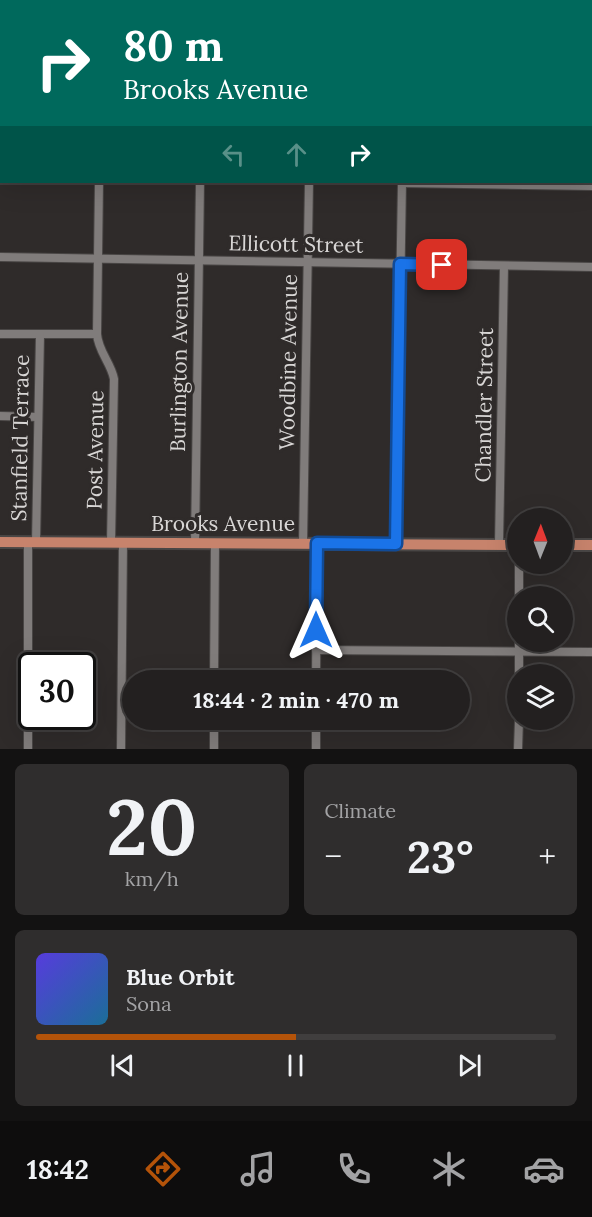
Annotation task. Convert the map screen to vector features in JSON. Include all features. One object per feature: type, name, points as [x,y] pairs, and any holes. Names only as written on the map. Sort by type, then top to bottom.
[{"type":"main road","name":"Brooks Avenue","points":[[0,542],[507,544]]},
{"type":"main road","points":[[573,545],[592,545]]},
{"type":"street","name":"Post Avenue","points":[[99,183],[97,334],[99,347],[112,370],[114,379],[121,749]]},
{"type":"street","name":"Burlington Avenue","points":[[195,543],[200,183]]},
{"type":"street","name":"Woodbine Avenue","points":[[303,543],[309,183]]},
{"type":"street","points":[[396,544],[402,183]]},
{"type":"street","points":[[450,183],[592,186]]},
{"type":"street","name":"Ellicott Street","points":[[0,257],[592,267]]},
{"type":"street","name":"Chandler Street","points":[[500,544],[504,266]]},
{"type":"street","points":[[0,334],[97,334]]},
{"type":"street","name":"Stanfield Terrace","points":[[28,749],[39,335]]},
{"type":"street","points":[[0,416],[38,417]]},
{"type":"street","points":[[214,670],[215,543]]},
{"type":"street","points":[[316,670],[317,543]]},
{"type":"street","points":[[316,650],[507,652]]},
{"type":"street","points":[[519,652],[519,664]]},
{"type":"street","points":[[573,652],[592,652]]},
{"type":"street","points":[[214,730],[214,749]]},
{"type":"street","points":[[316,730],[316,749]]},
{"type":"street","points":[[518,749],[519,730]]},
{"type":"route","points":[[316,630],[317,543],[396,544],[400,264],[442,265]]}]
